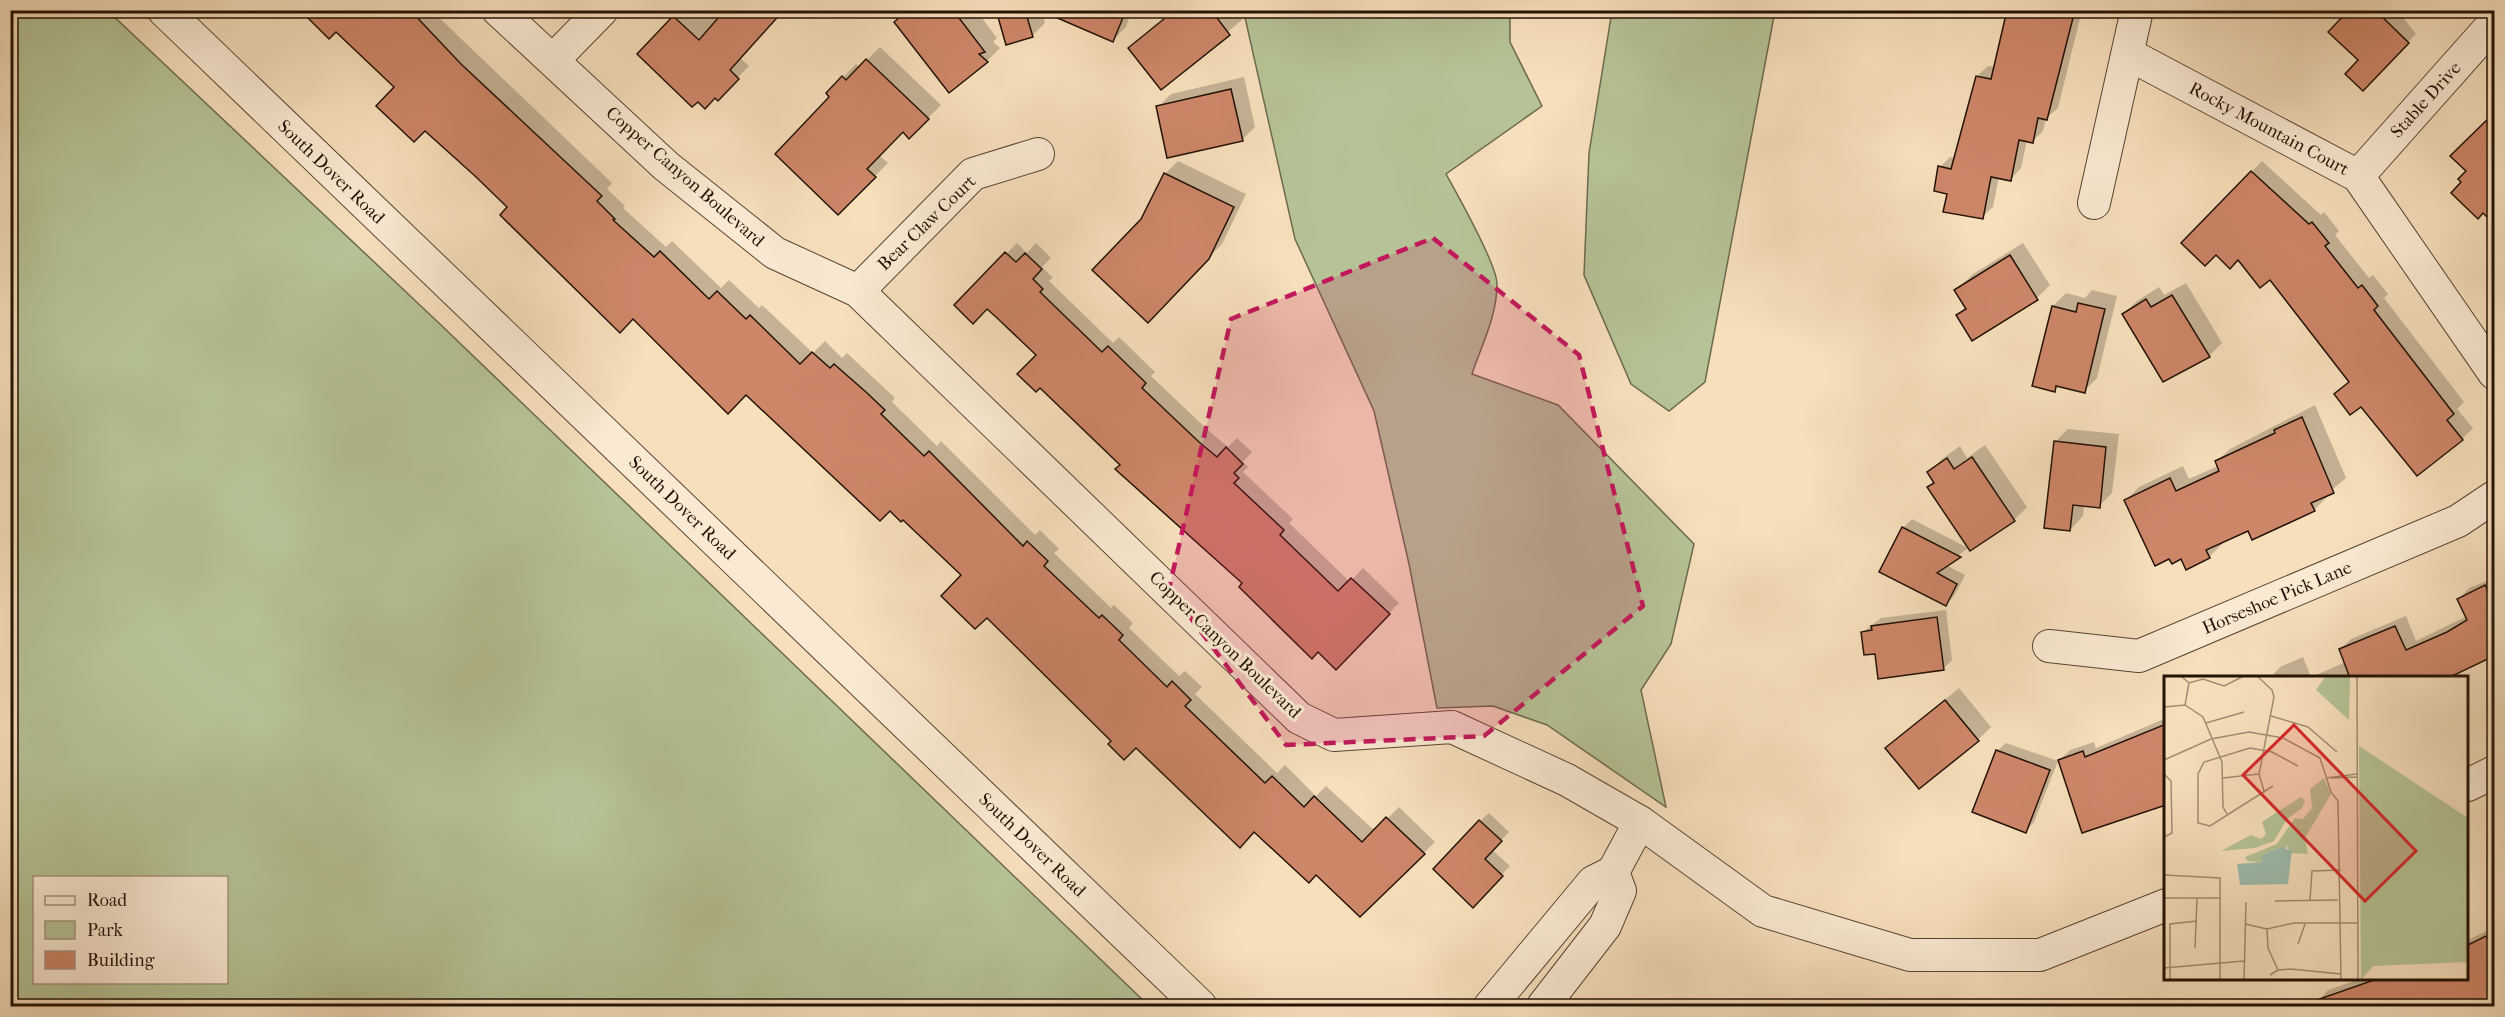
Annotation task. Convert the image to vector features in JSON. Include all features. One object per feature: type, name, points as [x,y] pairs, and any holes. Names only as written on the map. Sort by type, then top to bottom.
[{"type":"street","name":"South Dover Road","points":[[164,10],[1200,1006]]},
{"type":"street","name":"Copper Canyon Boulevard","points":[[498,10],[666,166],[775,253],[858,291],[1299,718],[1335,735],[1452,727],[1567,780],[1640,822],[1763,911],[1910,955],[2040,956],[2164,906]]},
{"type":"street","points":[[553,60],[602,10]]},
{"type":"street","points":[[2094,203],[2137,10]]},
{"type":"street","name":"Stable Drive","points":[[2358,176],[2494,23]]},
{"type":"street","name":"Rocky Mountain Court","points":[[2128,54],[2358,176],[2494,373]]},
{"type":"street","name":"Bear Claw Court","points":[[858,291],[973,174],[1038,154]]},
{"type":"street","name":"Horseshoe Pick Lane","points":[[2049,646],[2139,656],[2457,521],[2494,497]]},
{"type":"street","points":[[2469,784],[2494,772]]},
{"type":"street","points":[[1490,1006],[1593,882],[1613,873],[1640,822]]},
{"type":"street","points":[[1544,1006],[1605,926],[1620,891],[1613,873]]},
{"type":"highlighted area","points":[[1433,238],[1579,355],[1643,606],[1484,736],[1286,745],[1169,589],[1231,319]]},
{"type":"green space","points":[[10,11],[108,11],[441,325],[1149,1006],[11,1006]]},
{"type":"green space","points":[[1241,11],[1510,11],[1510,42],[1542,106],[1446,174],[1491,261],[1497,284],[1492,319],[1472,374],[1558,405],[1694,544],[1671,644],[1641,690],[1666,807],[1547,725],[1493,706],[1437,708],[1409,564],[1374,411],[1295,239],[1244,13]]},
{"type":"green space","points":[[1612,11],[1775,11],[1705,382],[1669,411],[1631,384],[1584,275],[1589,153]]},
{"type":"building","points":[[300,10],[410,10],[461,64],[602,196],[597,201],[615,219],[613,220],[654,257],[660,251],[709,299],[717,291],[746,319],[750,315],[800,364],[812,352],[830,368],[834,364],[866,392],[885,410],[881,414],[924,456],[929,451],[1023,546],[1027,541],[1048,561],[1044,566],[1099,618],[1102,615],[1123,635],[1119,640],[1167,687],[1172,681],[1191,700],[1185,706],[1265,783],[1272,776],[1304,807],[1314,796],[1362,842],[1386,817],[1425,854],[1360,917],[1316,875],[1309,883],[1254,832],[1240,848],[1136,748],[1124,760],[1108,744],[1111,741],[987,618],[975,629],[941,596],[961,575],[903,520],[901,522],[890,511],[880,521],[746,395],[728,414],[633,319],[620,333],[500,215],[507,207],[475,176],[425,131],[414,142],[376,106],[394,87],[336,32],[329,39]]},
{"type":"building","points":[[725,10],[784,10],[730,70],[739,79],[718,101],[715,98],[705,109],[698,102],[692,107],[637,54],[673,16],[699,40]]},
{"type":"building","points":[[908,10],[953,10],[985,52],[979,54],[988,62],[949,93],[894,22]]},
{"type":"building","points":[[996,10],[1025,10],[1033,37],[1006,45]]},
{"type":"building","points":[[1039,10],[1126,10],[1113,42]]},
{"type":"building","points":[[1175,10],[1211,10],[1230,35],[1161,90],[1128,48]]},
{"type":"building","points":[[2007,10],[2075,10],[2047,120],[2038,118],[2033,143],[2019,140],[2011,181],[1991,177],[1983,219],[1943,212],[1947,194],[1934,191],[1938,166],[1951,169],[1976,76],[1991,79]]},
{"type":"building","points":[[2349,10],[2375,10],[2409,43],[2363,91],[2345,74],[2358,60],[2328,32]]},
{"type":"building","points":[[866,59],[929,119],[909,139],[903,132],[867,169],[876,177],[838,215],[775,154],[829,97],[826,93],[842,76],[846,80]]},
{"type":"building","points":[[1231,89],[1243,141],[1167,158],[1156,106]]},
{"type":"building","points":[[2494,113],[2494,224],[2483,213],[2478,219],[2451,193],[2461,182],[2458,179],[2466,171],[2450,156]]},
{"type":"building","points":[[2251,171],[2309,224],[2312,222],[2329,243],[2325,246],[2358,288],[2362,285],[2378,306],[2374,310],[2454,414],[2447,420],[2463,440],[2417,476],[2361,407],[2350,415],[2334,394],[2349,382],[2270,280],[2260,288],[2238,260],[2230,269],[2216,255],[2205,266],[2181,243]]},
{"type":"building","points":[[1164,173],[1234,207],[1209,259],[1148,323],[1092,270],[1141,219]]},
{"type":"building","points":[[1005,252],[1016,262],[1025,253],[1042,269],[1033,279],[1043,289],[1040,292],[1102,352],[1108,346],[1146,383],[1142,388],[1199,442],[1217,457],[1226,447],[1243,464],[1234,473],[1239,478],[1234,483],[1284,530],[1280,535],[1338,591],[1351,578],[1390,614],[1336,670],[1318,652],[1312,659],[1239,587],[1242,583],[1115,469],[1120,465],[1040,388],[1036,392],[1017,374],[1036,355],[987,309],[973,324],[954,305]]},
{"type":"building","points":[[2010,255],[2038,300],[1972,341],[1956,315],[1966,309],[1954,290]]},
{"type":"building","points":[[2172,295],[2210,357],[2163,382],[2122,314],[2146,299],[2151,307]]},
{"type":"building","points":[[2078,303],[2105,309],[2085,393],[2056,386],[2055,392],[2032,386],[2052,306],[2076,312]]},
{"type":"building","points":[[2302,417],[2334,493],[2311,503],[2315,511],[2252,540],[2248,531],[2206,550],[2210,558],[2186,570],[2181,559],[2172,564],[2169,559],[2155,566],[2124,500],[2170,478],[2176,491],[2219,471],[2215,461],[2275,433],[2274,430]]},
{"type":"building","points":[[2054,441],[2106,447],[2100,508],[2073,505],[2070,531],[2044,528]]},
{"type":"building","points":[[1972,457],[2015,521],[1970,551],[1927,487],[1934,483],[1927,472],[1947,458],[1954,469]]},
{"type":"building","points":[[1902,527],[1961,557],[1937,573],[1957,584],[1946,606],[1879,572]]},
{"type":"building","points":[[2485,585],[2494,604],[2494,656],[2452,676],[2349,676],[2339,649],[2395,626],[2406,650],[2447,632],[2467,620],[2457,599]]},
{"type":"building","points":[[1937,617],[1944,670],[1878,679],[1875,654],[1864,655],[1861,632],[1872,630],[1871,626]]},
{"type":"building","points":[[1945,700],[1979,741],[1919,789],[1885,748]]},
{"type":"building","points":[[2164,725],[2164,806],[2082,833],[2058,760],[2083,751],[2085,757]]},
{"type":"building","points":[[1996,750],[2050,770],[2026,833],[1972,812]]},
{"type":"building","points":[[1479,820],[1502,841],[1485,859],[1503,876],[1473,908],[1433,869]]},
{"type":"building","points":[[2486,936],[2494,955],[2494,1006],[2308,1006],[2308,1003],[2371,981],[2469,981],[2469,944]]}]
